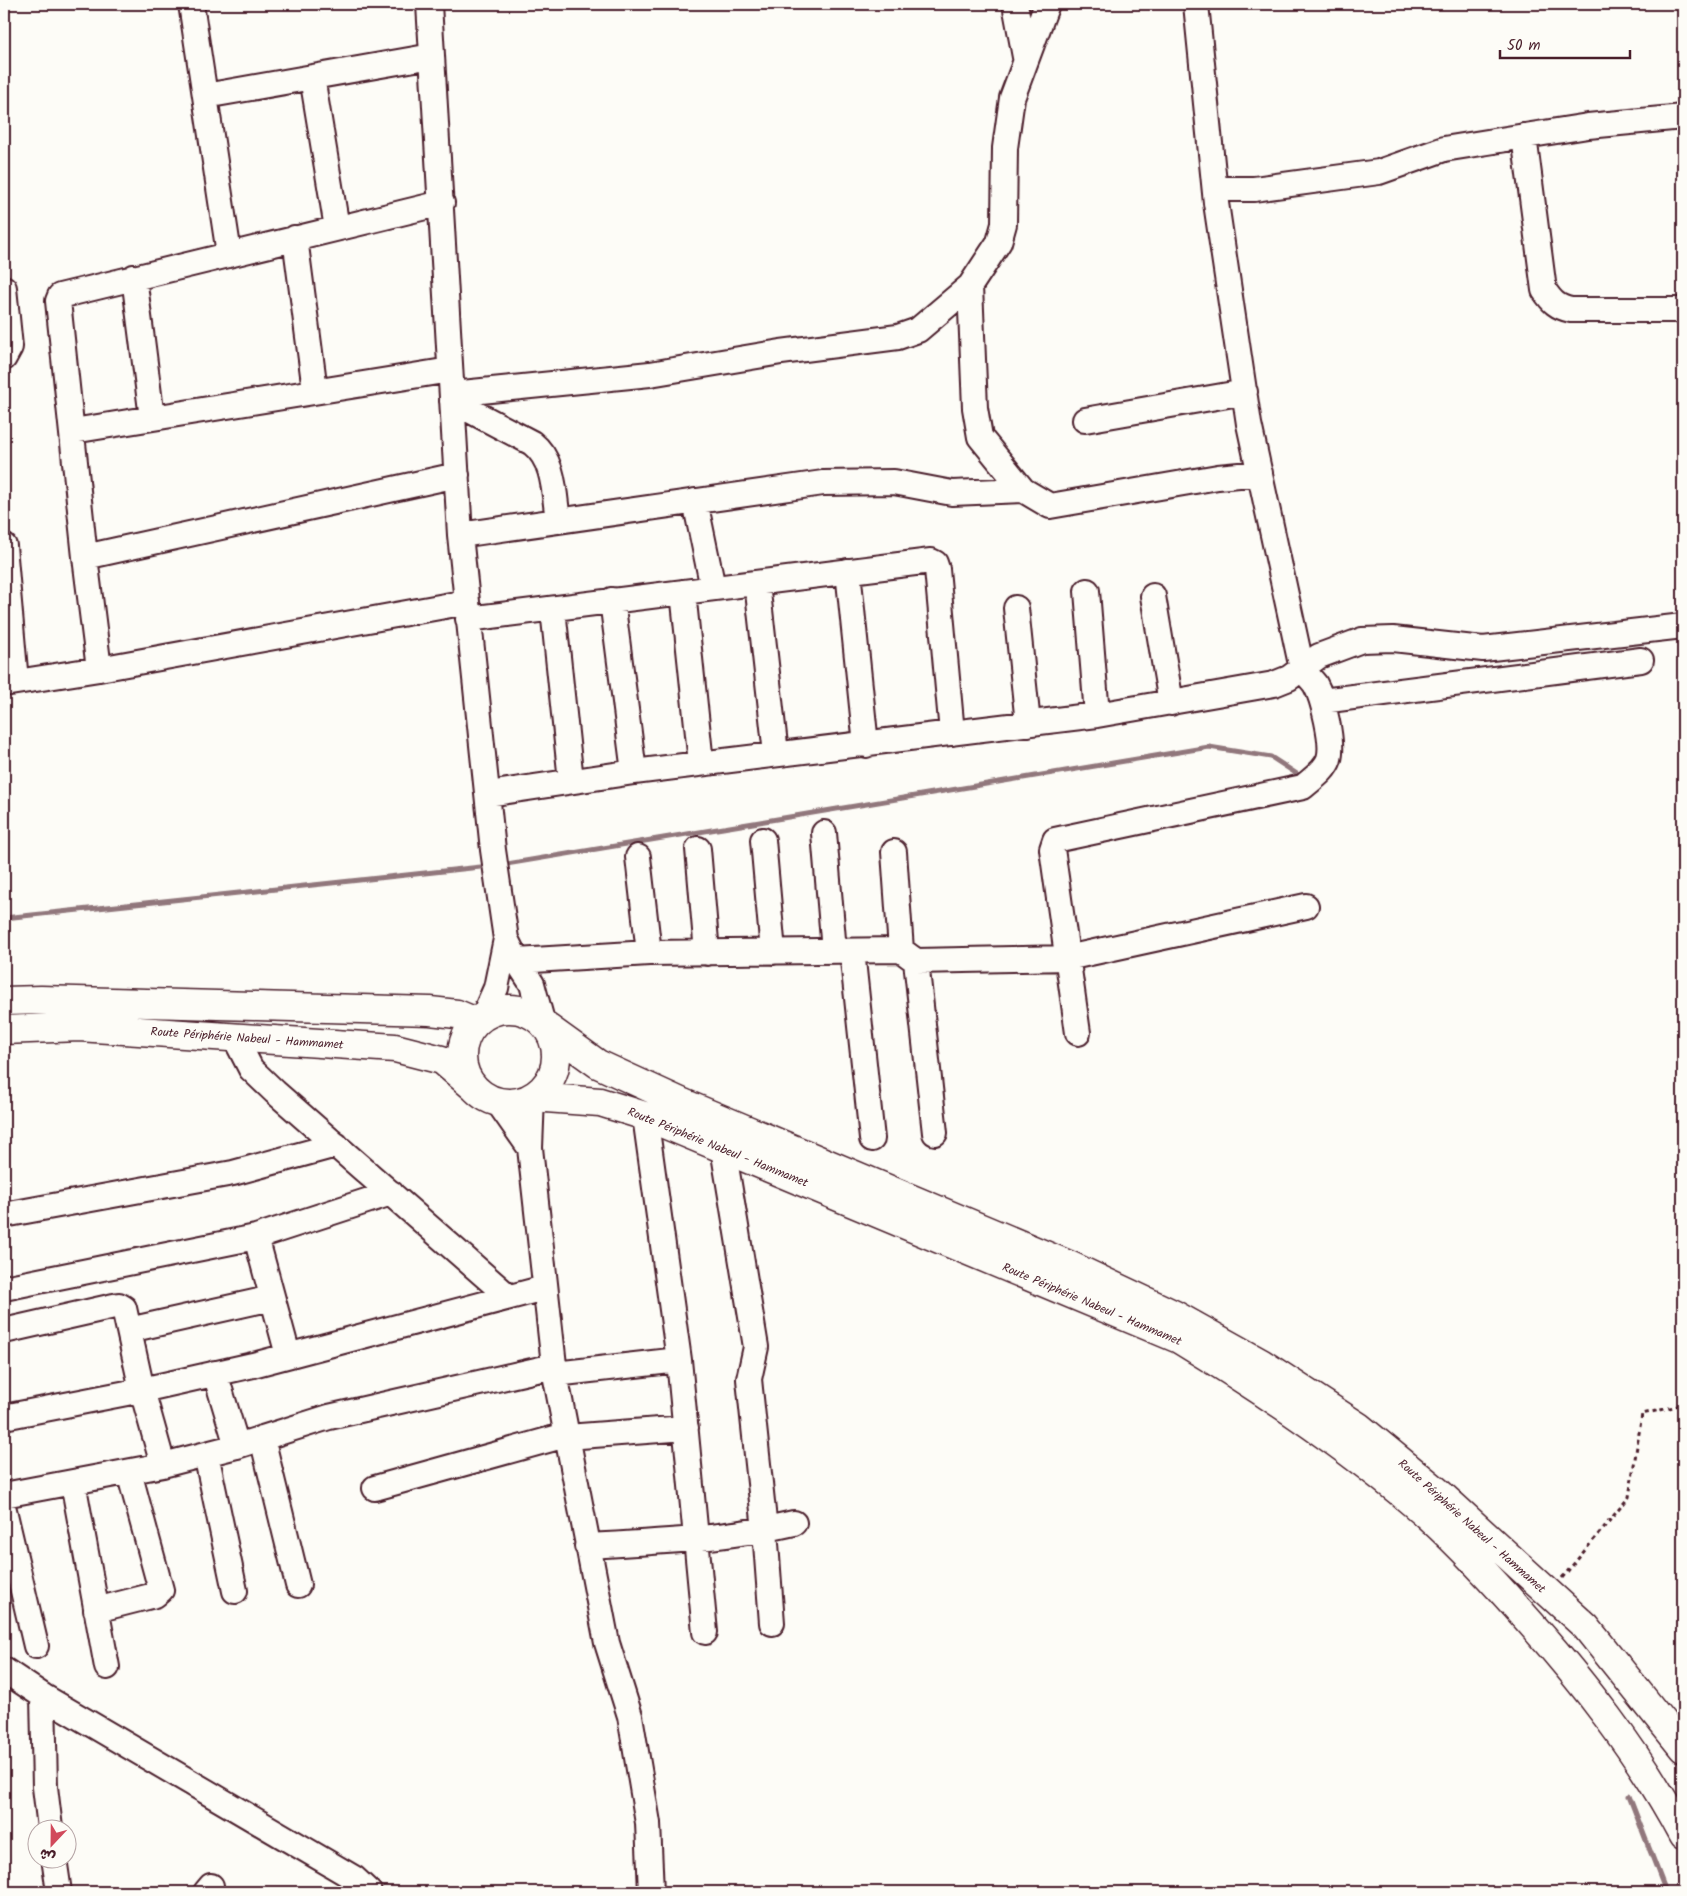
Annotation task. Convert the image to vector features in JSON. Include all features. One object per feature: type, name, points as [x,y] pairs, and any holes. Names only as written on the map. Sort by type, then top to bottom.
[{"type":"highway","points":[[4,1002],[41,1000],[430,1011],[480,1018]]},
{"type":"highway","points":[[514,1008],[529,1012],[545,1024],[556,1050],[554,1073],[545,1087],[532,1097],[509,1103],[487,1096],[468,1079],[462,1064],[462,1049],[467,1034],[480,1018],[499,1009],[514,1008]]},
{"type":"highway","name":"Route Périphérie Nabeul - Hammamet","points":[[545,1024],[598,1064],[683,1103],[1071,1266],[1175,1315],[1261,1363],[1366,1433],[1437,1491],[1586,1627],[1683,1748]]},
{"type":"highway","name":"Route Périphérie Nabeul - Hammamet","points":[[4,1030],[80,1027],[395,1048],[422,1053],[442,1060],[487,1096]]},
{"type":"highway","name":"Route Périphérie Nabeul - Hammamet","points":[[532,1097],[600,1102],[645,1116],[1179,1339],[1256,1386],[1346,1450],[1422,1512],[1484,1571],[1554,1649],[1622,1736],[1683,1835]]},
{"type":"street","points":[[191,4],[229,254]]},
{"type":"street","points":[[429,4],[460,535],[496,878],[506,939],[517,962],[532,984],[545,1024]]},
{"type":"street","points":[[1015,4],[1026,57]]},
{"type":"street","points":[[452,398],[650,374],[782,352],[898,338],[918,330],[970,286],[999,242],[1004,224],[1005,148],[1012,98],[1047,4]]},
{"type":"street","points":[[1078,1033],[1052,849],[1055,840],[1303,787],[1322,770],[1329,758],[1330,743],[1322,701],[1314,684],[1302,669],[1248,424],[1216,189],[1196,4]]},
{"type":"street","points":[[205,96],[432,56]]},
{"type":"street","points":[[312,77],[337,228]]},
{"type":"street","points":[[1216,189],[1254,189],[1379,172],[1444,149],[1588,126],[1683,117]]},
{"type":"street","points":[[1524,136],[1544,290],[1550,300],[1558,307],[1571,310],[1683,310]]},
{"type":"street","points":[[99,669],[85,557],[59,298],[63,294],[442,203]]},
{"type":"street","points":[[295,238],[315,390]]},
{"type":"street","points":[[134,277],[152,418]]},
{"type":"street","points":[[970,286],[974,408],[980,436],[1023,490],[1050,506],[1218,477],[1260,473]]},
{"type":"street","points":[[4,292],[10,347],[4,358]]},
{"type":"street","points":[[73,431],[315,390],[450,370]]},
{"type":"street","points":[[1085,420],[1245,392]]},
{"type":"street","points":[[452,398],[532,443],[542,451],[550,471],[558,521]]},
{"type":"street","points":[[85,557],[457,475]]},
{"type":"street","points":[[460,535],[823,483],[894,482],[952,493],[1023,490]]},
{"type":"street","points":[[695,501],[713,588]]},
{"type":"street","points":[[4,546],[10,683],[468,611],[553,609],[925,561],[935,563],[952,732]]},
{"type":"street","points":[[848,571],[866,745]]},
{"type":"street","points":[[757,583],[776,754]]},
{"type":"street","points":[[1087,591],[1097,715]]},
{"type":"street","points":[[683,592],[701,764]]},
{"type":"street","points":[[1153,596],[1171,703]]},
{"type":"street","points":[[612,600],[634,772]]},
{"type":"street","points":[[1016,608],[1028,724]]},
{"type":"street","points":[[553,609],[571,780]]},
{"type":"street","points":[[488,794],[571,780],[776,754],[866,745],[952,732],[1097,715],[1171,703],[1274,684],[1290,678],[1331,650],[1362,640],[1393,638],[1483,649],[1683,626]]},
{"type":"street","points":[[1322,701],[1641,660]]},
{"type":"street","points":[[824,833],[872,1139]]},
{"type":"street","points":[[763,840],[773,952]]},
{"type":"street","points":[[698,848],[707,953]]},
{"type":"street","points":[[894,852],[935,1132]]},
{"type":"street","points":[[638,857],[649,953]]},
{"type":"street","points":[[517,962],[649,953],[843,951],[909,956],[1067,958],[1306,906]]},
{"type":"street","points":[[480,1018],[496,988],[506,939]]},
{"type":"street","points":[[234,1036],[251,1069],[509,1297]]},
{"type":"street","points":[[487,1096],[530,1148]]},
{"type":"street","points":[[532,1097],[530,1148],[554,1370],[607,1643],[630,1716],[648,1823],[651,1892]]},
{"type":"street","points":[[645,1116],[679,1360],[705,1632]]},
{"type":"street","points":[[4,1215],[233,1174],[336,1145]]},
{"type":"street","points":[[723,1148],[756,1347],[749,1379],[766,1530],[772,1623]]},
{"type":"street","points":[[4,1288],[256,1237],[390,1193]]},
{"type":"street","points":[[256,1237],[288,1355]]},
{"type":"street","points":[[4,1417],[142,1390],[215,1373],[544,1288]]},
{"type":"street","points":[[129,1330],[272,1298]]},
{"type":"street","points":[[4,1331],[119,1305],[124,1308],[142,1390],[163,1465]]},
{"type":"street","points":[[4,1495],[163,1465],[237,1446],[329,1417],[554,1370],[679,1360]]},
{"type":"street","points":[[215,1373],[237,1446]]},
{"type":"street","points":[[375,1488],[566,1436],[686,1428]]},
{"type":"street","points":[[262,1438],[298,1585]]},
{"type":"street","points":[[206,1454],[235,1590]]},
{"type":"street","points":[[96,1610],[154,1596],[161,1590],[129,1472]]},
{"type":"street","points":[[73,1482],[107,1667]]},
{"type":"street","points":[[4,1510],[36,1646]]},
{"type":"street","points":[[587,1546],[697,1539],[766,1530],[794,1523]]},
{"type":"street","points":[[4,1670],[43,1696],[354,1878],[369,1892]]},
{"type":"street","points":[[43,1696],[45,1786],[49,1818]]},
{"type":"street","points":[[55,1868],[59,1892]]},
{"type":"path","points":[[1548,1594],[1629,1497],[1642,1414],[1683,1405]]},
{"type":"waterway","points":[[501,865],[1209,747],[1271,757],[1297,774]]},
{"type":"waterway","points":[[4,918],[490,866]]},
{"type":"waterway","points":[[1629,1796],[1666,1892]]}]
